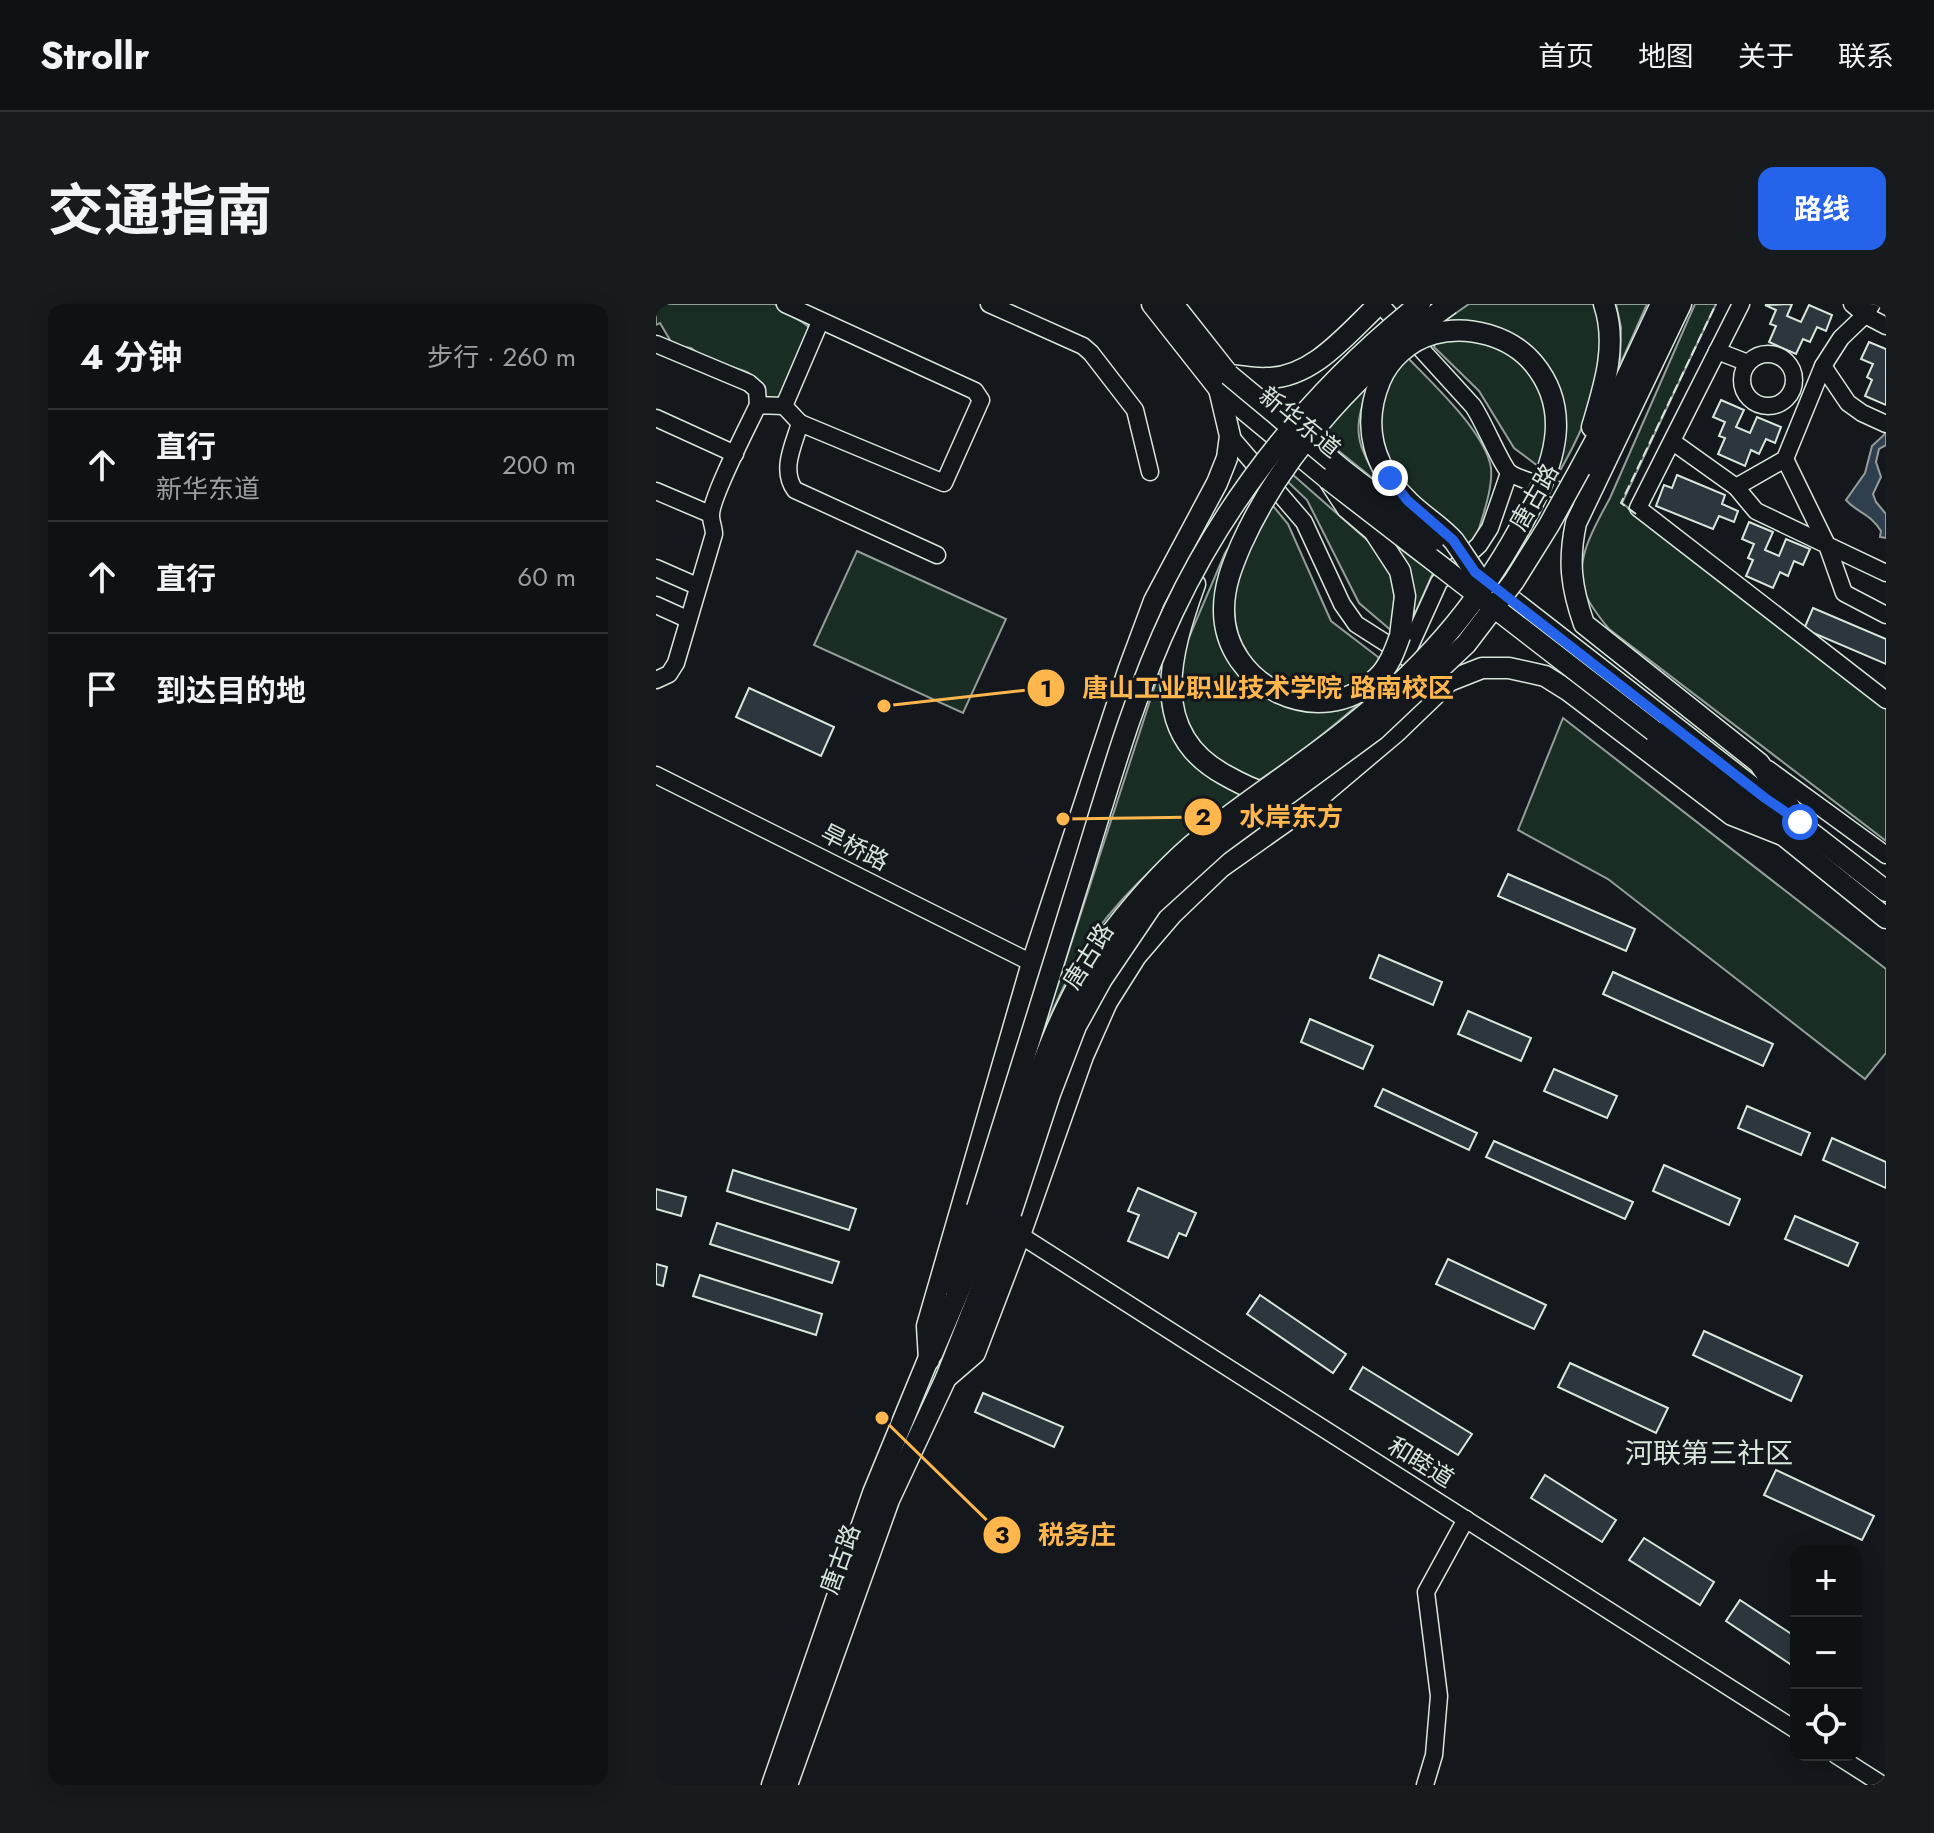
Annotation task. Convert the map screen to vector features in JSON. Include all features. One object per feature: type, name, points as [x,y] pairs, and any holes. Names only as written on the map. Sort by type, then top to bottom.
[{"type":"main road","name":"新华东道","points":[[1152,304],[1224,382],[1328,479],[1658,724],[1800,822],[1886,891]]},
{"type":"main road","name":"新华东道","points":[[1173,304],[1224,382],[1475,572],[1658,724],[1780,834],[1886,918]]},
{"type":"main road","points":[[929,1360],[927,1326],[1032,963],[1144,629],[1178,553],[1217,483],[1227,458],[1230,436],[1224,382],[1294,374],[1315,362],[1380,304]]},
{"type":"main road","name":"唐古路","points":[[787,1785],[889,1500],[946,1378],[1115,765],[1145,678],[1173,612],[1208,547],[1247,485],[1307,410],[1356,357],[1420,304]]},
{"type":"main road","points":[[1328,479],[1347,508],[1374,531],[1400,571],[1405,596],[1404,619],[1392,658],[1378,677],[1348,697],[1323,703],[1290,698],[1248,673],[1229,638],[1223,612],[1231,569],[1258,509],[1323,420],[1373,366],[1450,304]]},
{"type":"main road","points":[[1580,469],[1605,385],[1611,350],[1604,304]]},
{"type":"main road","name":"唐古路","points":[[772,1785],[873,1493],[994,1211],[1050,1094],[1076,1026],[1102,979],[1152,905],[1217,846],[1375,730],[1466,644],[1514,581],[1549,525],[1607,419],[1661,304]]},
{"type":"main road","points":[[1681,304],[1576,523],[1570,551],[1573,593],[1584,624],[1759,763],[1800,822]]},
{"type":"main road","points":[[994,1211],[1050,1046],[1073,994],[1110,935],[1153,882],[1202,837],[1353,725],[1422,662],[1468,609],[1512,547],[1547,476],[1555,449],[1553,403],[1545,380],[1533,362],[1517,348],[1493,336],[1470,331],[1444,331],[1413,342],[1386,368],[1373,404],[1371,440],[1390,478],[1407,500],[1453,540],[1475,572]]},
{"type":"main road","points":[[1208,547],[1182,621],[1173,659],[1171,689],[1174,714],[1182,734],[1192,752],[1210,767],[1236,781],[1271,795],[1313,802]]},
{"type":"main road","points":[[946,1378],[975,1353],[1083,1056],[1107,1002],[1136,956],[1172,914],[1221,867],[1313,802],[1396,732],[1449,681],[1482,668],[1509,668],[1545,676],[1732,815],[1780,834]]},
{"type":"street","points":[[758,405],[784,406],[800,423],[944,483],[981,400],[975,391],[785,304]]},
{"type":"street","points":[[989,304],[1083,346],[1091,353],[1135,410],[1150,472]]},
{"type":"street","points":[[1380,304],[1473,406],[1485,423],[1500,460],[1509,473],[1589,500]]},
{"type":"street","points":[[1741,304],[1638,508],[1886,700]]},
{"type":"street","points":[[1736,487],[1785,459],[1823,366],[1863,308],[1886,326]]},
{"type":"street","points":[[784,406],[820,322]]},
{"type":"street","points":[[656,344],[749,383],[757,390],[758,405],[710,514],[714,534],[676,663],[669,674],[656,680]]},
{"type":"street","points":[[1717,351],[1748,363]]},
{"type":"street","points":[[1779,404],[1791,393],[1795,379],[1793,372],[1777,355],[1761,354],[1748,363],[1742,379],[1747,396],[1762,405],[1779,404],[1801,419]]},
{"type":"street","points":[[1793,372],[1823,366]]},
{"type":"street","points":[[1823,366],[1848,403],[1886,424]]},
{"type":"street","points":[[656,418],[735,454]]},
{"type":"street","points":[[800,423],[788,466],[788,480],[795,490],[937,555]]},
{"type":"street","points":[[1230,436],[1304,522],[1342,604],[1356,624],[1405,657],[1449,681]]},
{"type":"street","points":[[1673,442],[1736,487],[1756,511],[1886,573]]},
{"type":"street","points":[[1785,459],[1827,545],[1844,593],[1886,615]]},
{"type":"street","points":[[1405,657],[1439,582],[1479,545],[1490,528],[1509,473]]},
{"type":"street","points":[[656,491],[710,514]]},
{"type":"street","points":[[656,568],[697,586]]},
{"type":"street","points":[[656,605],[687,619]]},
{"type":"street","points":[[1759,763],[1886,855]]},
{"type":"street","name":"旱桥路","points":[[656,775],[1032,963]]},
{"type":"street","name":"和睦道","points":[[1020,1235],[1790,1726]]},
{"type":"street","points":[[1425,1785],[1434,1755],[1439,1696],[1426,1592],[1466,1519]]},
{"type":"street","points":[[1845,1761],[1883,1785]]},
{"type":"green space","points":[[656,304],[775,304],[805,324],[809,328],[781,396],[776,401],[768,401],[753,376],[747,372],[703,357],[691,348],[673,345],[660,323],[656,325]]},
{"type":"green space","points":[[1469,304],[1594,304],[1601,324],[1603,346],[1600,370],[1586,418],[1555,479],[1514,448],[1479,391],[1434,347],[1440,324]]},
{"type":"green space","points":[[1616,304],[1647,304],[1620,365],[1621,327]]},
{"type":"green space","points":[[1695,304],[1716,304],[1622,503],[1886,707],[1886,841],[1609,629],[1585,593],[1582,569],[1587,544]]},
{"type":"green space","points":[[1406,356],[1466,420],[1485,449],[1490,463],[1489,493],[1473,548],[1415,496],[1387,456],[1380,433],[1380,408],[1387,380]]},
{"type":"green space","points":[[1370,383],[1360,414],[1359,436],[1366,458],[1381,485],[1320,436]]},
{"type":"green space","points":[[1292,474],[1374,546],[1391,569],[1395,604],[1393,632],[1359,603],[1307,500],[1288,482]]},
{"type":"green space","points":[[1264,495],[1288,524],[1331,621],[1378,657],[1385,679],[1323,734],[1255,783],[1214,761],[1188,736],[1176,692],[1184,649],[1225,553]]},
{"type":"green space","points":[[1391,542],[1433,573],[1414,616],[1413,586]]},
{"type":"green space","points":[[857,551],[1006,619],[963,713],[814,645]]},
{"type":"green space","points":[[1159,673],[1165,716],[1179,748],[1204,772],[1242,794],[1163,859],[1110,914],[1079,957],[1042,1033]]},
{"type":"green space","points":[[1563,718],[1886,969],[1886,1053],[1865,1079],[1608,879],[1518,830]]},
{"type":"water","points":[[1886,433],[1886,445],[1879,449],[1876,462],[1881,477],[1873,494],[1886,514],[1886,538],[1880,537],[1881,531],[1872,520],[1846,500],[1865,473],[1872,446]]},
{"type":"building","points":[[1792,304],[1787,316],[1801,322],[1809,305],[1832,315],[1826,331],[1817,327],[1810,342],[1803,339],[1796,354],[1769,342],[1776,326],[1770,324],[1776,310],[1765,305]]},
{"type":"building","points":[[1869,342],[1886,349],[1886,405],[1865,396],[1872,380],[1867,377],[1873,364],[1861,359]]},
{"type":"building","points":[[1721,400],[1744,410],[1736,427],[1750,433],[1757,417],[1781,427],[1775,443],[1766,439],[1759,454],[1751,450],[1745,466],[1718,454],[1725,438],[1719,436],[1725,422],[1713,417]]},
{"type":"building","points":[[1677,475],[1725,495],[1722,504],[1738,511],[1734,522],[1719,516],[1713,529],[1656,506],[1664,485],[1672,488]]},
{"type":"building","points":[[1749,522],[1773,532],[1765,550],[1779,556],[1786,539],[1810,549],[1803,565],[1794,561],[1788,576],[1780,572],[1773,588],[1746,576],[1753,560],[1748,558],[1754,544],[1742,539]]},
{"type":"building","points":[[1813,608],[1886,639],[1886,664],[1804,629]]},
{"type":"building","points":[[749,688],[834,727],[821,756],[736,717]]},
{"type":"building","points":[[1508,874],[1635,929],[1626,951],[1498,896]]},
{"type":"building","points":[[1379,955],[1442,982],[1433,1005],[1370,978]]},
{"type":"building","points":[[1613,972],[1773,1044],[1763,1066],[1603,994]]},
{"type":"building","points":[[1468,1011],[1531,1038],[1521,1061],[1458,1034]]},
{"type":"building","points":[[1310,1019],[1373,1046],[1363,1069],[1301,1042]]},
{"type":"building","points":[[1554,1069],[1617,1096],[1607,1118],[1544,1091]]},
{"type":"building","points":[[1383,1089],[1477,1133],[1469,1150],[1375,1106]]},
{"type":"building","points":[[1747,1106],[1810,1133],[1801,1155],[1738,1128]]},
{"type":"building","points":[[1832,1138],[1886,1162],[1886,1188],[1823,1160]]},
{"type":"building","points":[[1494,1141],[1633,1202],[1625,1219],[1486,1157]]},
{"type":"building","points":[[1664,1165],[1740,1199],[1729,1225],[1653,1191]]},
{"type":"building","points":[[733,1170],[856,1209],[849,1230],[727,1191]]},
{"type":"building","points":[[1138,1188],[1196,1213],[1186,1236],[1179,1233],[1168,1258],[1128,1241],[1139,1215],[1128,1211]]},
{"type":"building","points":[[656,1189],[686,1197],[681,1216],[656,1209]]},
{"type":"building","points":[[1795,1216],[1858,1243],[1848,1266],[1785,1239]]},
{"type":"building","points":[[717,1223],[839,1262],[832,1283],[710,1244]]},
{"type":"building","points":[[1448,1259],[1546,1305],[1534,1329],[1436,1284]]},
{"type":"building","points":[[656,1264],[667,1267],[663,1286],[656,1284]]},
{"type":"building","points":[[700,1275],[822,1314],[816,1335],[693,1296]]},
{"type":"building","points":[[1260,1295],[1346,1354],[1333,1373],[1247,1314]]},
{"type":"building","points":[[1704,1331],[1802,1376],[1791,1401],[1693,1355]]},
{"type":"building","points":[[1570,1363],[1668,1408],[1656,1433],[1558,1387]]},
{"type":"building","points":[[1363,1367],[1472,1434],[1458,1455],[1350,1389]]},
{"type":"building","points":[[983,1393],[1063,1427],[1054,1447],[975,1412]]},
{"type":"building","points":[[1776,1470],[1874,1516],[1862,1540],[1764,1495]]},
{"type":"building","points":[[1545,1475],[1616,1520],[1602,1542],[1531,1498]]},
{"type":"building","points":[[1644,1538],[1714,1582],[1700,1605],[1629,1560]]},
{"type":"building","points":[[1740,1600],[1790,1633],[1790,1664],[1726,1621]]},
{"type":"fence","points":[[1636,514],[1621,503],[1716,304]]},
{"type":"place","name":"唐山工业职业技术学院 路南校区","points":[[884,706]]},
{"type":"place","name":"水岸东方","points":[[1063,819]]},
{"type":"place","name":"税务庄","points":[[882,1418]]},
{"type":"district","name":"河联第三社区","points":[[1709,1453]]},
{"type":"route","points":[[1390,478],[1407,500],[1453,540],[1475,572],[1800,822]]}]
